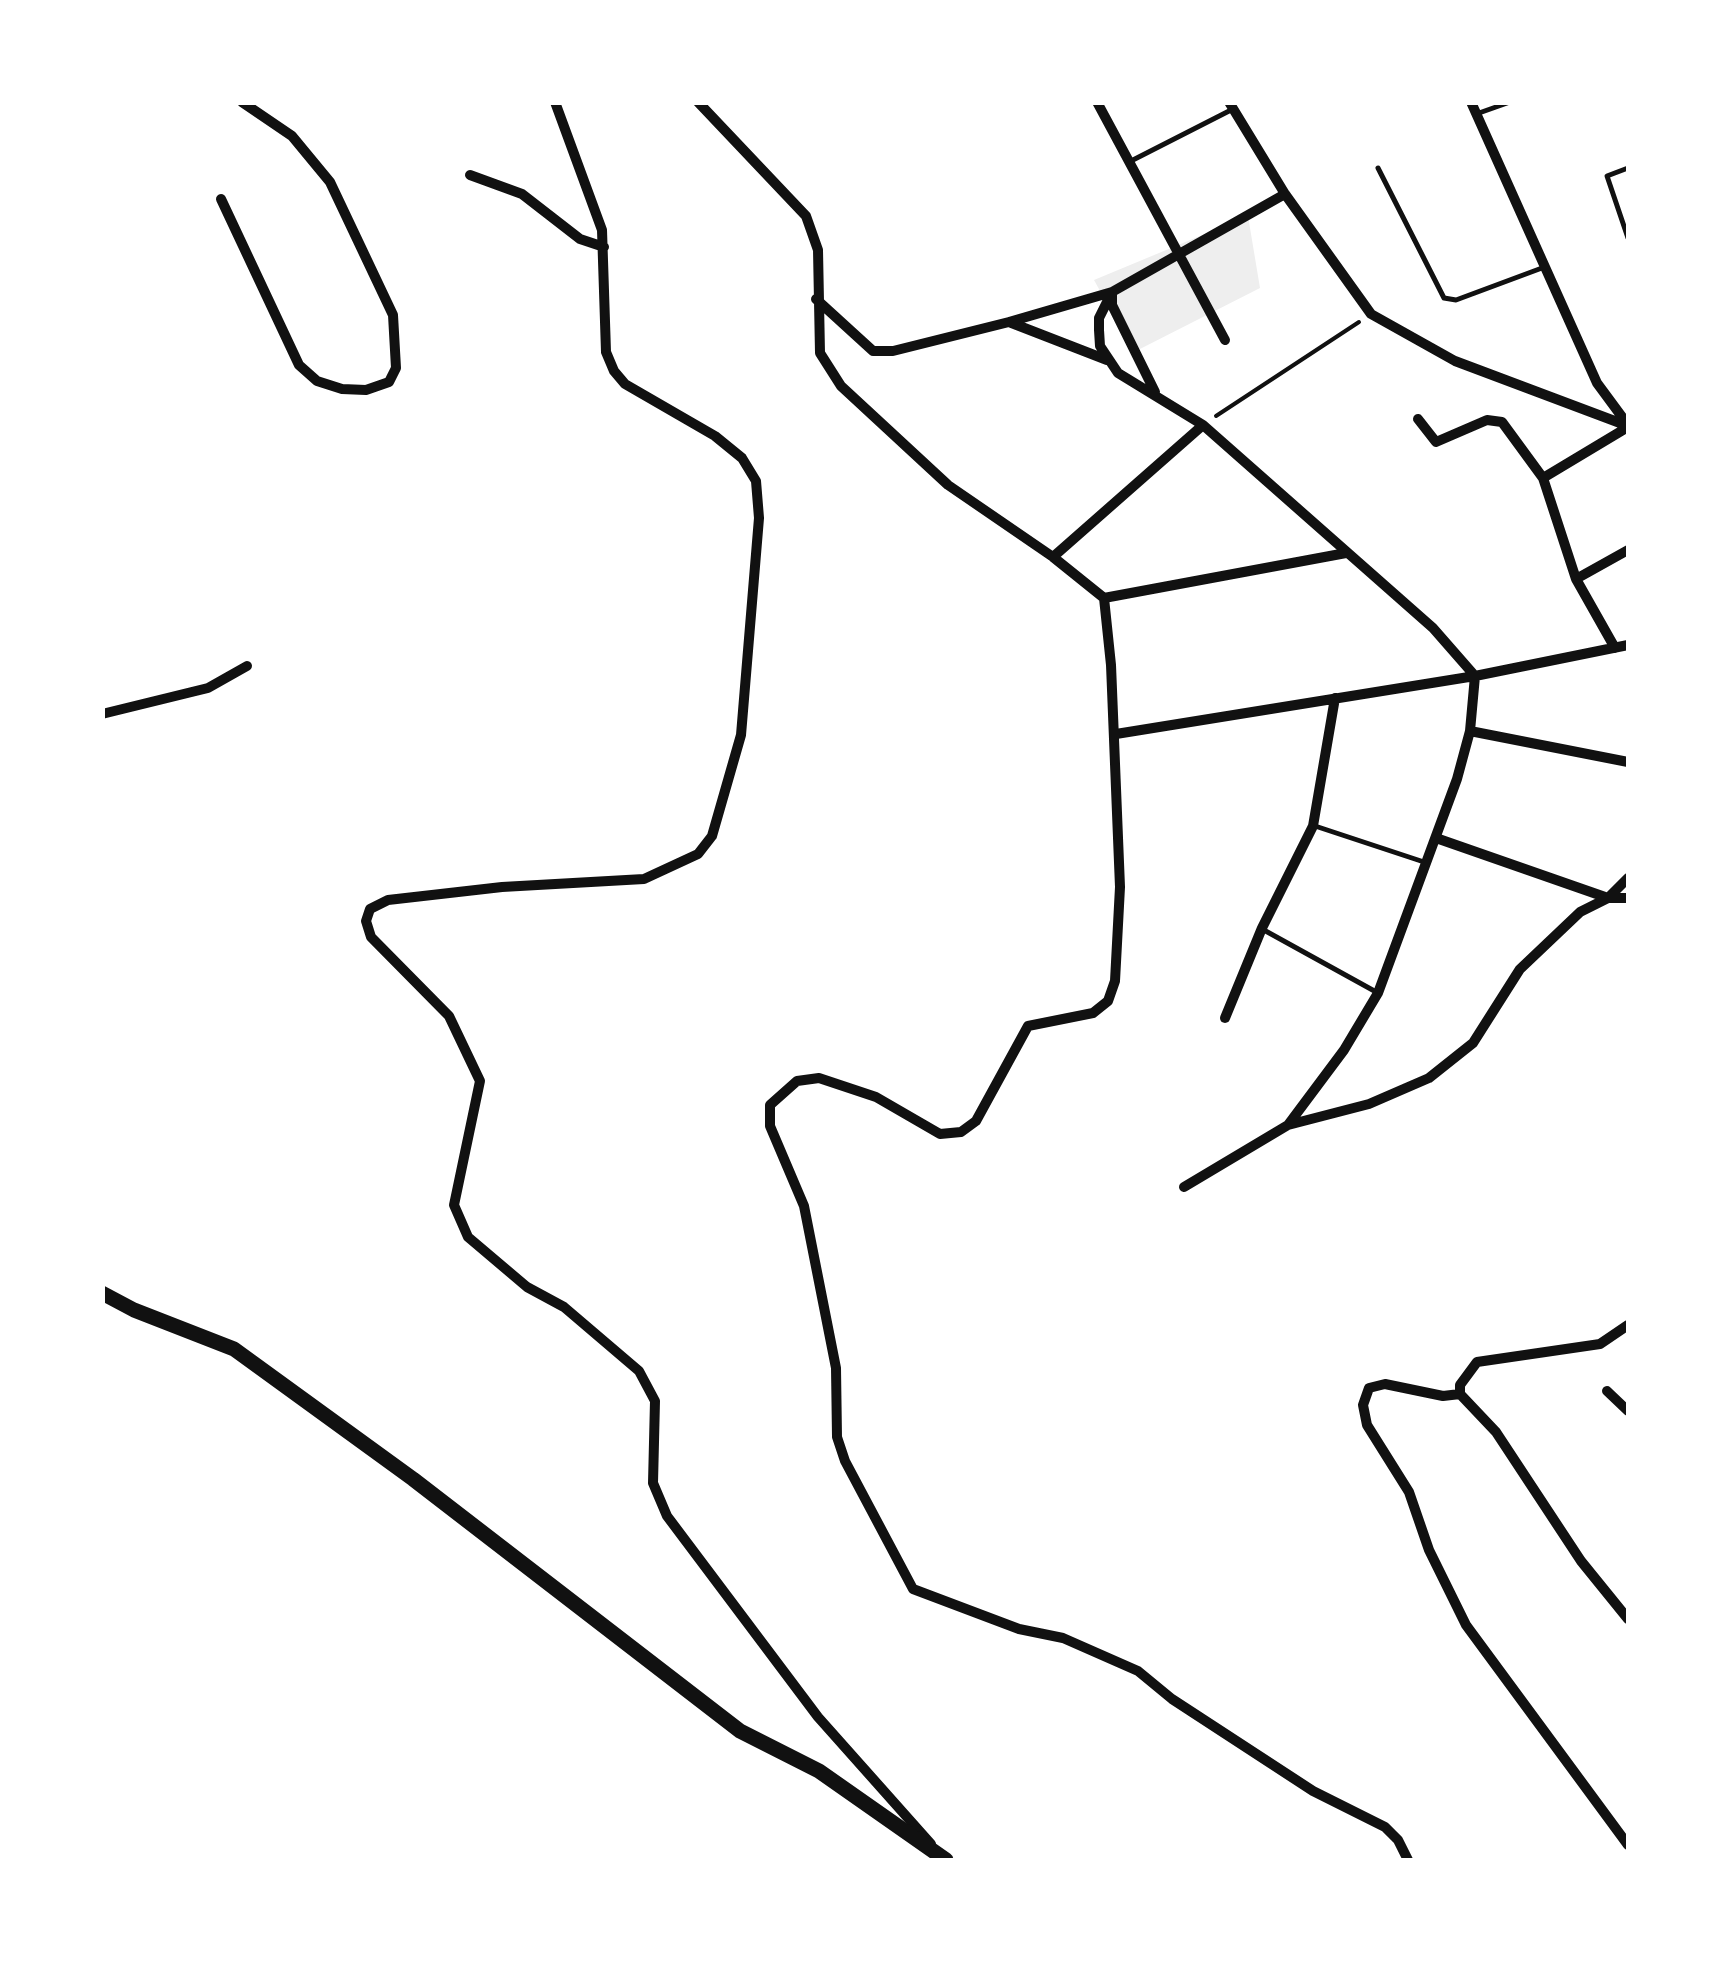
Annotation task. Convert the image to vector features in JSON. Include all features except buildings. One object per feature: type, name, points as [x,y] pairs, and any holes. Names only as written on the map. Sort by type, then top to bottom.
[{"type":"main road","points":[[102,1293],[134,1310],[234,1349],[740,1731],[819,1771],[942,1859]]},
{"type":"street","points":[[221,199],[293,356],[306,373],[342,389],[366,390],[389,382],[396,368],[392,315],[330,182],[292,136],[242,102]]},
{"type":"street","points":[[555,102],[602,230],[606,352],[614,371],[625,384],[715,436],[742,458],[756,481],[759,518],[741,735],[712,836],[698,854],[644,879],[502,887],[388,900],[370,909],[366,922],[371,937],[449,1016],[480,1080],[454,1205],[468,1237],[526,1287],[564,1308],[638,1371],[655,1401],[653,1483],[667,1516],[818,1717],[942,1859]]},
{"type":"street","points":[[698,102],[806,216],[818,250],[820,354],[841,386],[948,485],[1104,598],[1116,734],[1114,776],[1120,887],[1115,981],[1108,1001],[1093,1013],[1028,1026],[976,1121],[961,1132],[940,1134],[876,1097],[819,1078],[797,1082],[770,1105],[770,1126],[804,1206],[836,1368],[837,1436],[845,1462],[912,1589],[1019,1629],[1063,1638],[1138,1671],[1172,1699],[1312,1790],[1385,1827],[1398,1840],[1408,1860]]},
{"type":"street","points":[[1097,102],[1225,340]]},
{"type":"street","points":[[1231,106],[1285,194],[1371,314],[1455,360],[1628,426]]},
{"type":"street","points":[[1474,108],[1542,268],[1597,382],[1628,426]]},
{"type":"street","points":[[470,174],[522,194],[580,239],[604,247]]},
{"type":"street","points":[[816,300],[865,347],[882,352],[1010,322],[1112,292],[1285,194]]},
{"type":"street","points":[[1112,292],[1099,318],[1100,346],[1108,360],[1126,378],[1156,393],[1203,426],[1433,628],[1475,676],[1470,730],[1436,838],[1378,993],[1344,1050],[1288,1125]]},
{"type":"street","points":[[1112,292],[1112,305],[1156,393]]},
{"type":"street","points":[[1010,322],[1108,360]]},
{"type":"street","points":[[1418,418],[1436,442],[1486,420],[1502,422],[1544,478],[1576,578],[1615,648]]},
{"type":"street","points":[[1052,557],[1203,426]]},
{"type":"street","points":[[1544,478],[1628,426]]},
{"type":"street","points":[[1576,578],[1628,550]]},
{"type":"street","points":[[1104,598],[1346,553]]},
{"type":"street","points":[[1116,734],[1475,676],[1628,645]]},
{"type":"street","points":[[102,714],[208,688],[247,666]]},
{"type":"street","points":[[1224,1018],[1262,928],[1313,826],[1335,698]]},
{"type":"street","points":[[1470,730],[1628,762]]},
{"type":"street","points":[[1436,838],[1608,898],[1628,898]]},
{"type":"street","points":[[1184,1187],[1288,1125],[1369,1104],[1429,1078],[1473,1043],[1520,970],[1580,912],[1608,898],[1628,878]]},
{"type":"street","points":[[1628,1325],[1600,1344],[1477,1362],[1460,1385],[1460,1394],[1496,1432],[1581,1562],[1628,1619]]},
{"type":"street","points":[[1460,1394],[1443,1396],[1385,1384],[1370,1388],[1363,1405],[1367,1426],[1409,1492],[1430,1550],[1466,1626],[1628,1844]]},
{"type":"street","points":[[1607,1392],[1628,1412]]},
{"type":"lane","points":[[1474,108],[1510,102]]},
{"type":"lane","points":[[1129,162],[1231,106]]},
{"type":"lane","points":[[1378,168],[1444,298],[1456,300],[1542,268]]},
{"type":"lane","points":[[1628,168],[1606,176],[1628,238]]},
{"type":"lane","points":[[1313,826],[1426,863]]},
{"type":"lane","points":[[1262,928],[1378,993]]},
{"type":"path","points":[[1203,426],[1371,314]]},
{"type":"shaded area","points":[[1248,216],[1260,288],[1134,352],[1094,280]]}]
